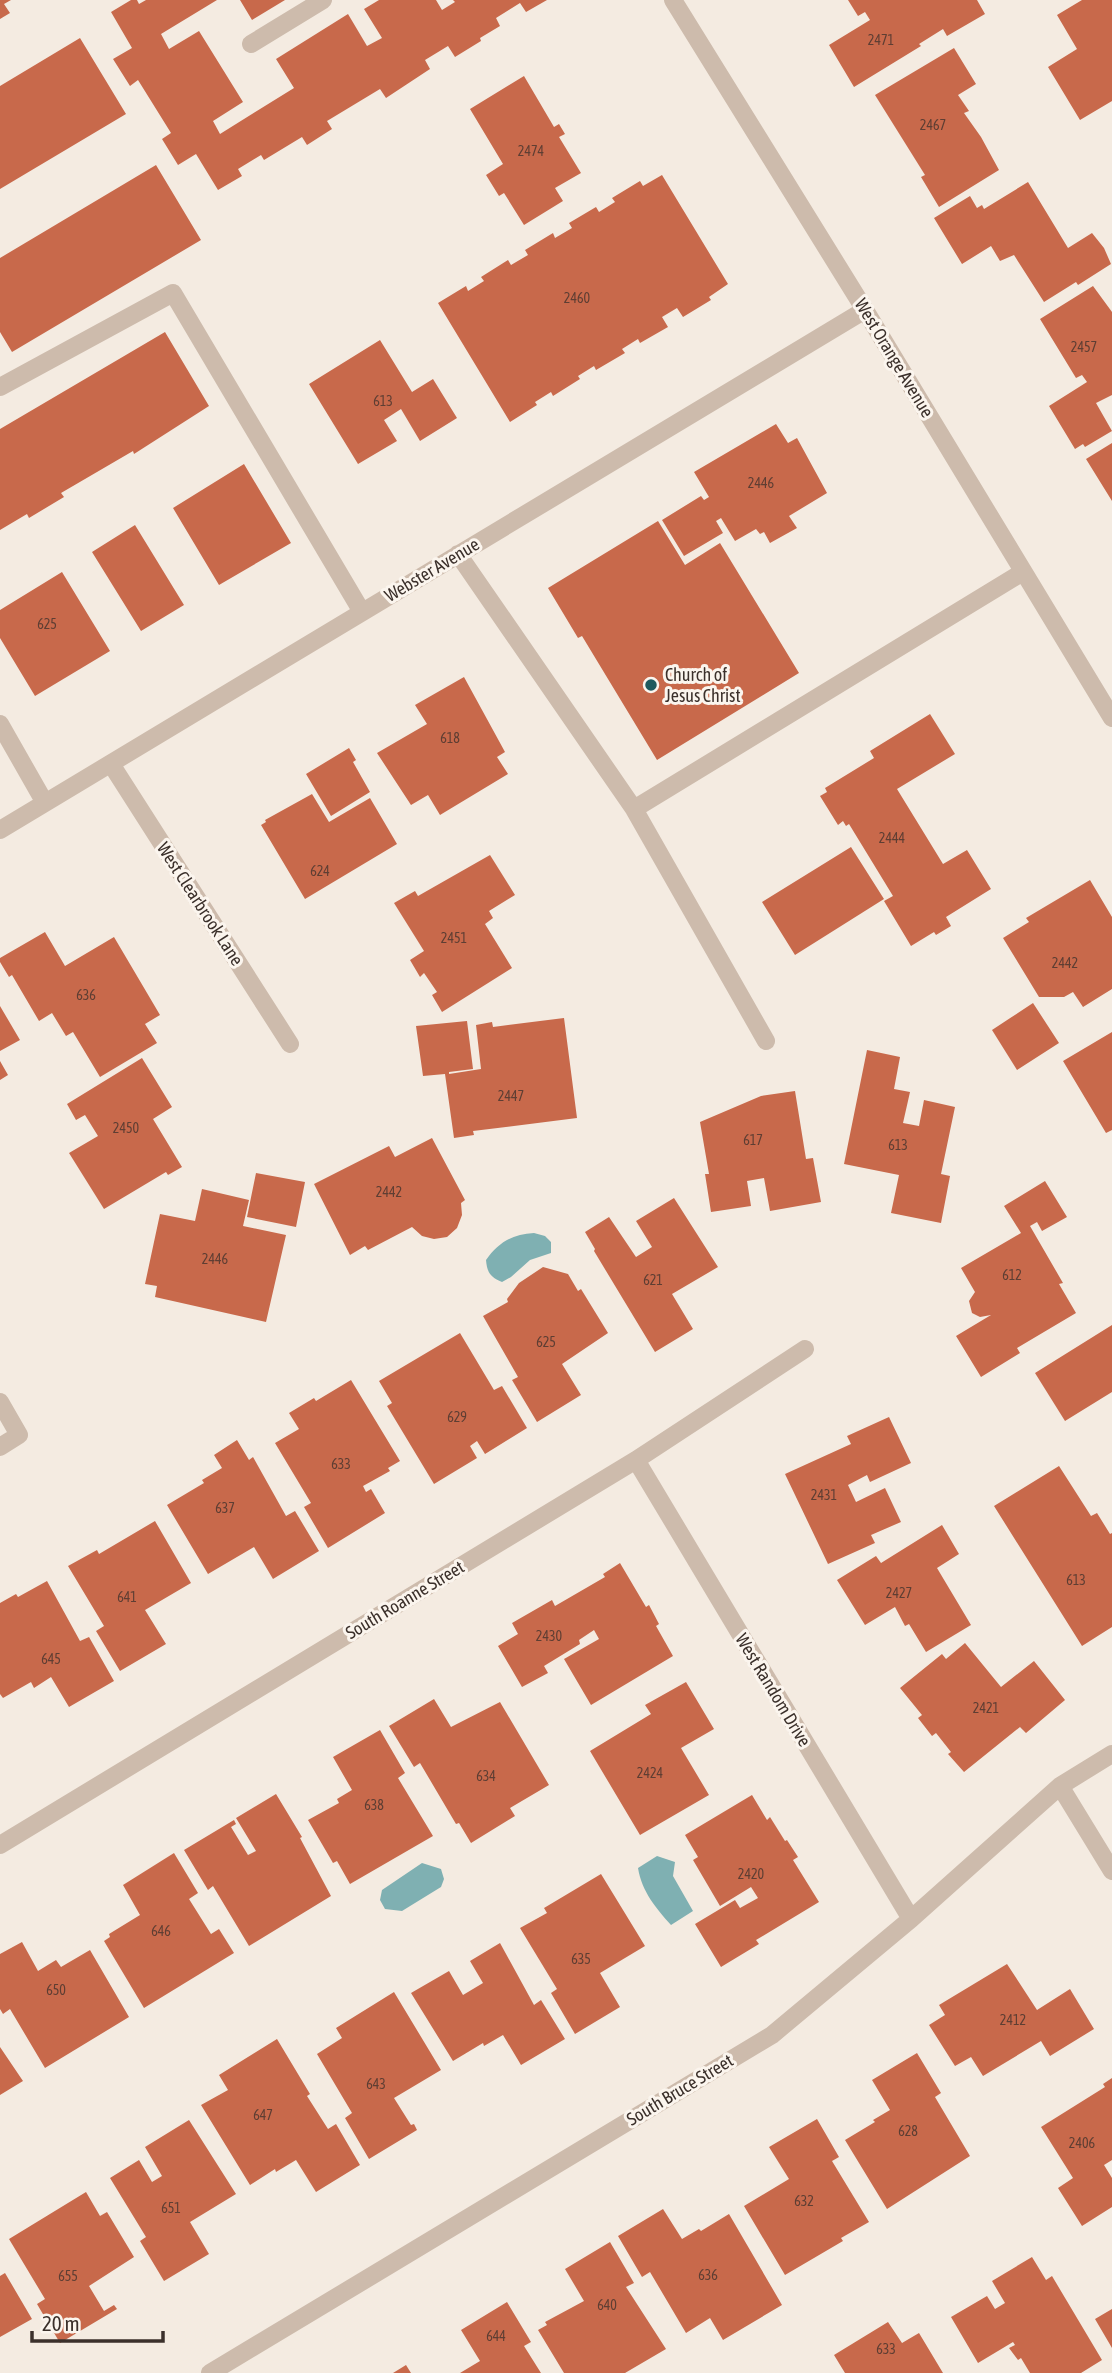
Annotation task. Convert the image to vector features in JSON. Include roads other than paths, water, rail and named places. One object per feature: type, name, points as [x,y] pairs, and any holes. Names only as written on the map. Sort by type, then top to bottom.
[{"type":"street","points":[[251,44],[323,0]]},
{"type":"street","name":"West Orange Avenue","points":[[673,0],[865,310],[1112,719]]},
{"type":"street","points":[[0,387],[173,293],[362,612]]},
{"type":"street","name":"Webster Avenue","points":[[0,830],[865,310]]},
{"type":"street","points":[[458,554],[635,809],[766,1041]]},
{"type":"street","points":[[635,809],[1023,572]]},
{"type":"street","points":[[0,724],[45,803]]},
{"type":"street","name":"West Clearbrook Lane","points":[[111,764],[290,1044]]},
{"type":"street","name":"South Roanne Street","points":[[0,1845],[636,1460],[805,1349]]},
{"type":"street","points":[[0,1402],[19,1435],[0,1447]]},
{"type":"street","name":"West Random Drive","points":[[636,1460],[911,1919]]},
{"type":"street","name":"South Bruce Street","points":[[210,2373],[772,2035],[911,1919],[1060,1786],[1112,1754]]},
{"type":"street","points":[[1060,1786],[1112,1871]]},
{"type":"water","points":[[534,1233],[545,1236],[551,1242],[551,1253],[530,1260],[502,1282],[492,1276],[486,1260],[495,1249],[506,1240]]},
{"type":"water","points":[[657,1856],[675,1862],[673,1876],[693,1911],[671,1925],[646,1892],[638,1868]]},
{"type":"water","points":[[422,1863],[441,1869],[444,1879],[441,1887],[402,1911],[385,1909],[380,1900],[382,1890]]},
{"type":"place","name":"Church of Jesus Christ","points":[[651,685]]}]
